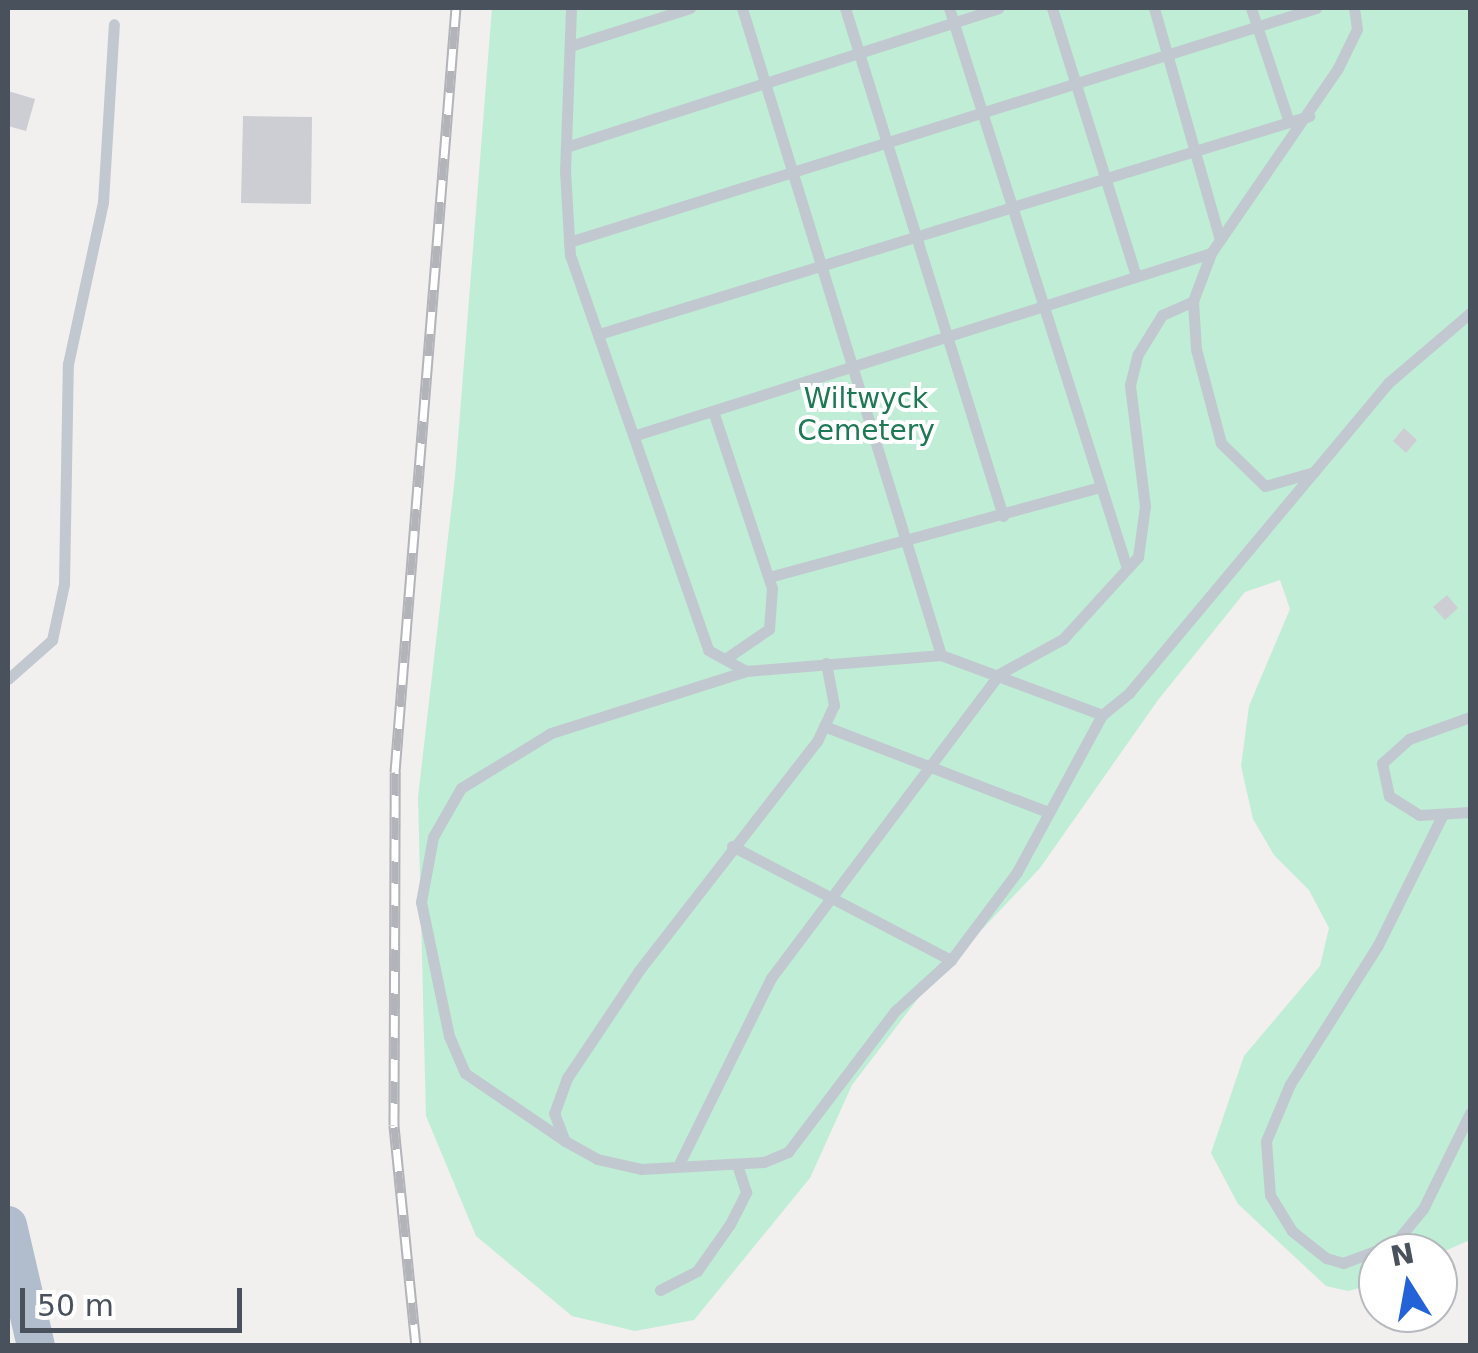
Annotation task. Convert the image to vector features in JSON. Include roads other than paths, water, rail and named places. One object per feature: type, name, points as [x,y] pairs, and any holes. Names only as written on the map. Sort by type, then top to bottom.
[{"type":"main road","points":[[8,1225],[36,1346]]},
{"type":"lane","points":[[572,8],[566,147],[569,242],[708,650],[746,670]]},
{"type":"lane","points":[[570,46],[690,8]]},
{"type":"lane","points":[[742,8],[942,655]]},
{"type":"lane","points":[[845,8],[950,336],[1002,516]]},
{"type":"lane","points":[[949,8],[1127,568]]},
{"type":"lane","points":[[566,147],[998,8]]},
{"type":"lane","points":[[1052,8],[1136,276]]},
{"type":"lane","points":[[1154,8],[1220,240]]},
{"type":"lane","points":[[1251,8],[1289,122]]},
{"type":"lane","points":[[569,242],[1316,8]]},
{"type":"lane","points":[[1354,8],[1357,29]]},
{"type":"lane","points":[[1314,472],[1265,486],[1221,443],[1196,349],[1194,301],[1211,253],[1309,116],[1365,8]]},
{"type":"lane","points":[[8,679],[52,640],[64,584],[68,364],[103,202],[114,24]]},
{"type":"lane","points":[[598,334],[1309,116]]},
{"type":"lane","points":[[636,436],[1211,253]]},
{"type":"lane","points":[[680,1162],[772,978],[999,674],[1063,639],[1138,557],[1145,506],[1131,432],[1138,354],[1162,315],[1194,301]]},
{"type":"lane","points":[[1102,715],[942,655],[746,670],[551,733],[461,788],[433,837],[421,902],[449,1036],[465,1074],[597,1159],[640,1169],[680,1162],[764,1162],[788,1152],[895,1012],[951,960],[1018,872],[1102,715],[1129,693],[1388,383],[1470,314]]},
{"type":"lane","points":[[713,411],[769,577],[769,630],[724,659]]},
{"type":"lane","points":[[769,577],[1102,487]]},
{"type":"lane","points":[[565,1141],[554,1114],[566,1078],[732,846],[824,726],[834,706],[826,662]]},
{"type":"lane","points":[[1470,717],[1409,739],[1382,763],[1389,796],[1418,815],[1470,812]]},
{"type":"lane","points":[[824,726],[1048,812]]},
{"type":"lane","points":[[1443,814],[1378,945],[1290,1084],[1266,1141],[1270,1195],[1292,1231],[1326,1258],[1343,1262],[1394,1244],[1422,1209],[1470,1112]]},
{"type":"lane","points":[[732,846],[951,960]]},
{"type":"lane","points":[[660,1290],[697,1271],[730,1224],[746,1192],[736,1164]]},
{"type":"railway","points":[[416,1346],[394,1125],[395,772],[456,8]]},
{"type":"park label","name":"Wiltwyck Cemetery","points":[[866,415]]}]
